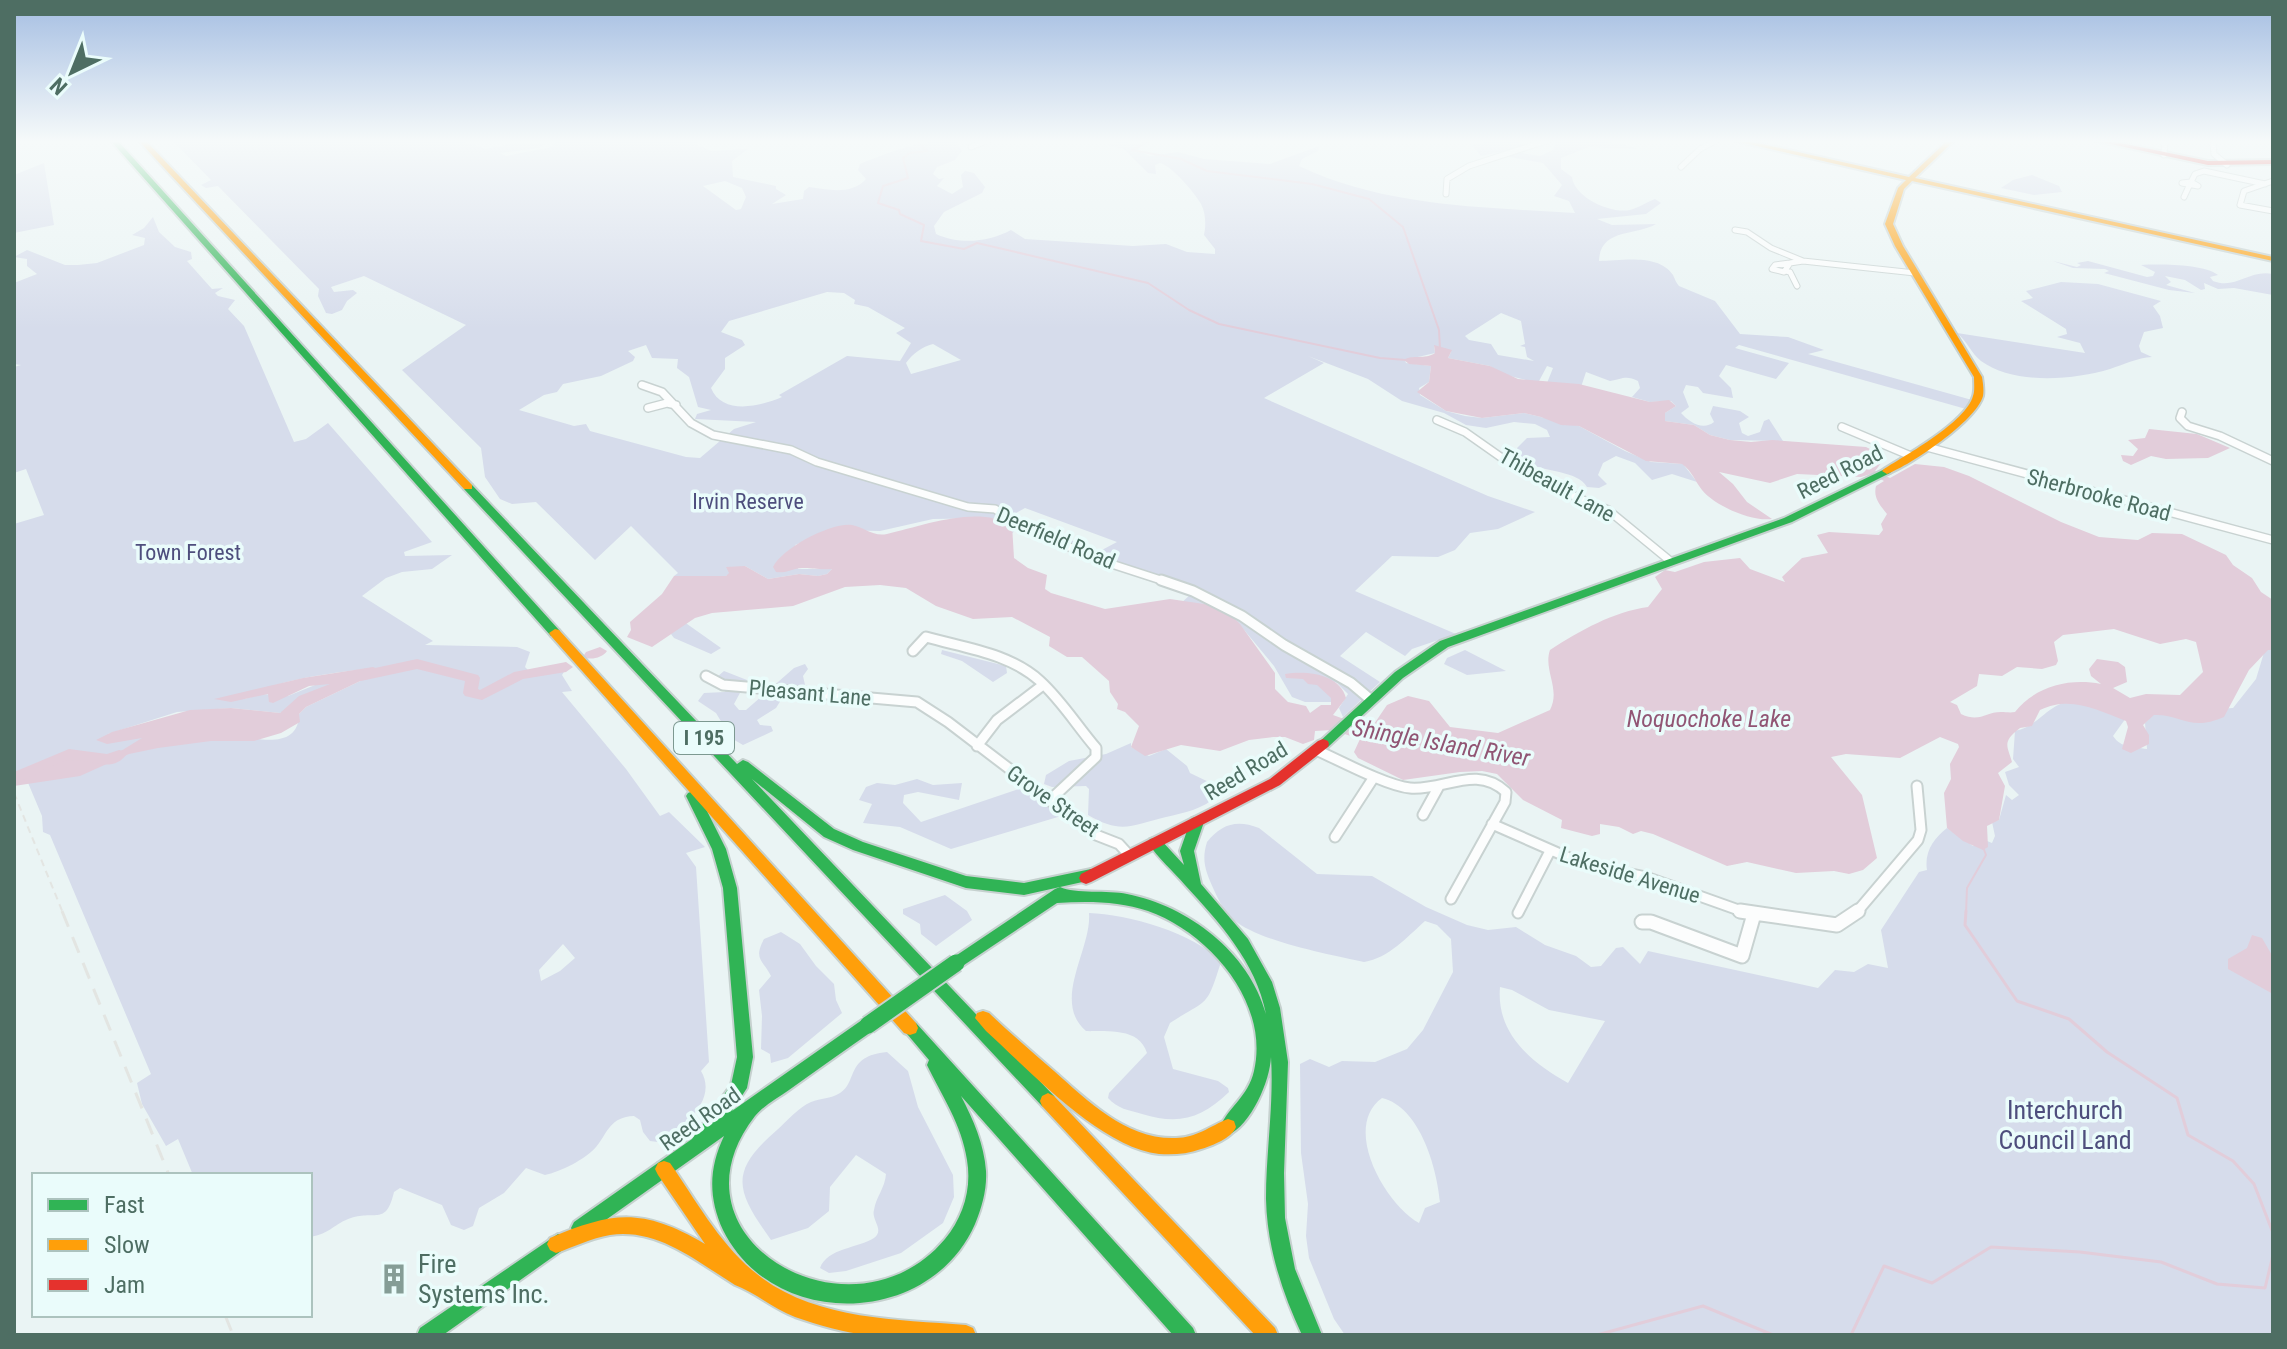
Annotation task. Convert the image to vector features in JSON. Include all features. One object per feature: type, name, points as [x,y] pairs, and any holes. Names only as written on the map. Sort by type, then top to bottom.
[{"type":"main road","name":"I 195","points":[[169,203],[1186,1335]]},
{"type":"main road","name":"I 195","points":[[200,203],[1268,1335]]},
{"type":"main road","name":"Reed Road","points":[[427,1335],[1053,897],[1275,782],[1316,750],[1415,660],[1444,644],[1669,560],[1788,520],[1881,476],[1927,447],[1968,412],[1976,403],[1980,389],[1972,364],[1889,227],[1895,203]]},
{"type":"main road","points":[[2025,203],[2273,257]]},
{"type":"main road","points":[[690,723],[811,820],[858,846],[986,887],[1038,888],[1091,875]]},
{"type":"main road","points":[[681,774],[714,838],[727,876],[734,919],[744,1046],[744,1068],[739,1088],[697,1146]]},
{"type":"main road","points":[[1197,822],[1188,838],[1186,851],[1203,898]]},
{"type":"main road","points":[[1155,843],[1253,962],[1275,1015],[1280,1056],[1275,1183],[1277,1231],[1289,1283],[1312,1335]]},
{"type":"main road","points":[[925,971],[1099,1121],[1120,1135],[1142,1143],[1169,1146],[1205,1140],[1227,1128],[1253,1101],[1261,1083],[1264,1064],[1258,1012],[1236,968],[1195,928],[1150,905],[1103,895],[1053,897]]},
{"type":"main road","points":[[751,1108],[724,1155],[719,1185],[726,1217],[747,1252],[779,1278],[818,1293],[859,1297],[895,1289],[928,1270],[953,1244],[969,1215],[977,1182],[966,1126],[923,1043]]},
{"type":"main road","points":[[664,1169],[731,1260],[757,1287]]},
{"type":"main road","points":[[556,1244],[614,1225],[645,1226],[667,1234],[788,1304],[823,1316],[966,1335]]},
{"type":"street","points":[[2241,203],[2273,211]]},
{"type":"street","points":[[1735,230],[1747,232],[1771,248],[1803,261]]},
{"type":"street","points":[[1797,286],[1790,272],[1775,271],[1772,267],[1803,261],[1915,273]]},
{"type":"street","points":[[1786,271],[1790,263]]},
{"type":"street","name":"Deerfield Road","points":[[642,385],[661,389],[700,430],[759,447],[806,454],[817,462],[968,507],[995,509],[1015,522],[1093,558],[1193,591],[1242,616],[1284,645],[1351,683],[1370,699]]},
{"type":"street","points":[[648,408],[667,403],[676,405]]},
{"type":"street","points":[[2182,412],[2180,418],[2186,425],[2220,436],[2273,461]]},
{"type":"street","name":"Thibeault Lane","points":[[1437,420],[1465,432],[1502,458],[1580,499],[1608,510],[1669,560]]},
{"type":"street","points":[[1842,427],[1911,456]]},
{"type":"street","name":"Sherbrooke Road","points":[[1927,447],[2273,540]]},
{"type":"street","points":[[913,651],[926,637],[983,651],[1025,670],[1043,685],[1096,748],[1096,757],[1049,801]]},
{"type":"street","name":"Pleasant Lane","points":[[706,676],[723,685],[917,702]]},
{"type":"street","points":[[977,746],[997,720],[1043,685]]},
{"type":"street","name":"Grove Street","points":[[917,702],[1096,835],[1119,844],[1129,855]]},
{"type":"street","points":[[1316,750],[1374,777],[1407,788],[1482,778],[1496,782],[1504,789],[1506,799],[1451,899]]},
{"type":"street","points":[[1335,837],[1374,777]]},
{"type":"street","points":[[1423,815],[1439,786]]},
{"type":"street","name":"Lakeside Avenue","points":[[1492,824],[1590,866],[1646,877],[1754,914],[1837,925],[1857,913],[1918,840],[1921,830],[1917,786]]},
{"type":"street","points":[[1518,914],[1550,851]]},
{"type":"street","points":[[1642,922],[1651,922],[1742,956],[1754,914]]},
{"type":"green space","points":[[14,203],[50,203],[54,225],[14,233]]},
{"type":"green space","name":"Irvin Reserve","points":[[235,203],[726,203],[736,210],[741,209],[744,203],[962,203],[944,212],[934,226],[936,234],[955,240],[974,241],[1011,230],[1025,239],[1133,246],[1166,244],[1187,252],[1215,254],[1215,249],[1204,235],[1205,220],[1200,203],[1435,203],[1575,213],[1570,203],[1596,203],[1622,211],[1646,203],[1661,203],[1646,214],[1597,219],[1612,225],[1656,224],[1612,238],[1601,250],[1599,261],[1649,261],[1666,268],[1679,286],[1715,301],[1740,334],[1788,337],[1824,350],[1808,354],[1972,400],[1966,409],[1739,345],[1735,348],[1789,363],[1776,379],[1726,365],[1719,376],[1731,388],[1733,398],[1703,393],[1698,387],[1686,385],[1683,392],[1689,407],[1681,413],[1692,422],[1705,426],[1714,422],[1710,414],[1713,406],[1740,411],[1749,417],[1739,423],[1742,433],[1748,436],[1760,432],[1764,421],[1769,419],[1783,441],[1730,440],[1710,435],[1694,425],[1665,421],[1665,413],[1676,406],[1671,401],[1650,402],[1632,397],[1640,388],[1638,381],[1630,378],[1610,381],[1586,372],[1581,387],[1547,383],[1553,368],[1547,366],[1538,383],[1502,374],[1490,366],[1448,358],[1451,352],[1434,346],[1435,353],[1405,360],[1406,363],[1431,366],[1429,382],[1419,388],[1420,395],[1446,411],[1482,418],[1524,413],[1579,426],[1651,462],[1683,464],[1697,482],[1672,474],[1652,480],[1635,463],[1616,456],[1603,463],[1598,475],[1607,484],[1599,488],[1587,487],[1575,477],[1520,459],[1517,448],[1527,438],[1550,437],[1547,430],[1535,424],[1514,422],[1486,428],[1466,425],[1444,413],[1402,401],[1368,379],[1308,356],[1324,363],[1264,398],[1488,496],[1535,512],[1498,529],[1470,533],[1455,550],[1438,557],[1392,556],[1355,591],[1456,634],[1412,649],[1405,656],[1366,632],[1340,656],[1380,682],[1343,717],[1339,708],[1348,694],[1337,683],[1319,676],[1334,702],[1305,702],[1292,697],[1274,666],[1240,625],[1179,605],[1191,594],[1018,528],[1010,535],[996,518],[933,519],[880,531],[830,530],[795,545],[798,569],[832,569],[818,576],[799,574],[768,579],[745,566],[726,576],[677,577],[674,576],[678,573],[631,526],[595,560],[536,502],[512,504],[500,499],[485,477],[481,448],[402,370],[466,325],[364,276],[331,287],[334,292],[353,290],[357,293],[342,310],[332,314],[326,313],[318,296],[319,289]],"holes":[[[827,292],[844,293],[855,300],[854,304],[868,307],[905,328],[896,333],[911,343],[900,361],[847,356],[779,395],[782,397],[752,406],[732,405],[716,397],[711,388],[725,369],[725,358],[745,345],[742,340],[721,332],[729,321]],[[1501,313],[1521,321],[1525,344],[1520,346],[1525,347],[1527,357],[1534,361],[1498,355],[1491,344],[1469,340],[1465,336]],[[933,344],[961,360],[911,374],[906,363],[915,353]],[[646,345],[652,358],[678,359],[677,368],[689,377],[698,407],[711,410],[697,414],[695,419],[756,422],[734,429],[700,458],[590,431],[586,424],[574,426],[519,410],[544,395],[557,392],[563,384],[601,376],[633,361],[635,357],[628,351]],[[1025,508],[1117,542],[1100,551],[1009,517]]]},
{"type":"green space","name":"Town Forest","points":[[153,217],[159,232],[175,247],[191,252],[192,259],[187,261],[212,289],[223,288],[215,293],[235,300],[228,309],[244,326],[294,442],[306,439],[328,423],[432,542],[404,552],[405,556],[452,555],[432,569],[402,572],[386,578],[362,596],[433,641],[425,645],[517,647],[530,652],[525,667],[529,671],[567,667],[562,675],[572,691],[562,692],[626,769],[660,816],[669,812],[705,847],[686,853],[696,867],[709,1062],[701,1071],[705,1093],[701,1103],[686,1122],[658,1142],[650,1141],[643,1132],[640,1120],[634,1116],[626,1117],[610,1126],[592,1152],[572,1164],[545,1175],[526,1168],[504,1193],[479,1208],[473,1226],[464,1230],[451,1225],[442,1205],[400,1188],[394,1192],[391,1203],[383,1213],[351,1218],[312,1236],[312,1173],[192,1173],[178,1139],[166,1146],[142,1104],[137,1083],[151,1074],[50,835],[43,832],[42,816],[26,778],[100,763],[181,724],[249,738],[284,738],[295,730],[299,714],[306,707],[377,673],[374,668],[289,681],[244,699],[262,694],[288,696],[320,683],[339,682],[280,713],[231,708],[177,712],[108,734],[145,732],[145,738],[111,757],[97,760],[83,756],[39,762],[14,773],[14,524],[44,515],[26,469],[14,473],[14,367],[21,365],[14,364],[14,283],[37,274],[27,266],[27,259],[14,257],[27,250],[65,265],[97,263],[144,245],[145,238],[132,235],[144,228]],"holes":[[[563,944],[575,958],[541,981],[539,970]]]},
{"type":"green space","points":[[2053,261],[2077,267],[2081,265],[2077,263],[2088,261],[2147,277],[2155,272],[2141,265],[2192,267],[2211,271],[2218,275],[2210,277],[2213,281],[2221,283],[2257,274],[2273,274],[2273,295],[2234,288],[2218,289],[2204,283],[2205,289],[2201,290],[2185,280],[2165,276],[2171,282],[2166,285],[2195,293],[2169,290],[2104,273],[2109,271],[2105,269],[2073,268]]},
{"type":"green space","points":[[2061,282],[2098,284],[2161,301],[2153,306],[2163,328],[2144,332],[2139,346],[2141,352],[2152,357],[2079,376],[2027,377],[1994,369],[1981,361],[1957,333],[2085,353],[2080,343],[2057,337],[2067,334],[2066,329],[2021,301],[2033,298],[2026,291]]},
{"type":"green space","points":[[680,619],[721,648],[711,654],[674,638],[671,634]]},
{"type":"green space","name":"Interchurch Council Land","points":[[2266,646],[2273,647],[2273,1335],[1345,1335],[1334,1319],[1309,1258],[1306,1236],[1308,1204],[1301,1153],[1300,1064],[1310,1059],[1329,1067],[1342,1061],[1375,1062],[1407,1049],[1423,1030],[1453,972],[1451,939],[1437,925],[1425,921],[1390,951],[1364,962],[1296,946],[1245,928],[1224,909],[1205,866],[1207,842],[1218,831],[1230,825],[1251,825],[1317,874],[1372,876],[1426,907],[1467,925],[1488,930],[1516,927],[1545,945],[1576,956],[1591,967],[1601,966],[1616,948],[1623,947],[1640,964],[1648,951],[1818,988],[1835,970],[1854,972],[1868,964],[1888,968],[1881,930],[1919,872],[1927,870],[1931,846],[1947,828],[1973,846],[1982,839],[1992,843],[1995,836],[1992,822],[1999,820],[2006,795],[2012,800],[2019,795],[2009,785],[2005,772],[2019,767],[2013,759],[2015,731],[2063,703],[2090,702],[2126,718],[2113,736],[2116,740],[2124,745],[2147,749],[2145,723],[2154,713],[2233,708],[2256,679]],"holes":[[[1500,987],[1549,1010],[1605,1021],[1568,1083],[1541,1066],[1519,1045],[1504,1019]],[[1382,1098],[1407,1113],[1424,1141],[1435,1173],[1440,1202],[1425,1208],[1419,1223],[1406,1214],[1382,1183],[1367,1146],[1366,1128],[1370,1111]]]},
{"type":"green space","points":[[942,650],[1006,666],[1007,673],[993,682],[962,661],[941,654]]},
{"type":"green space","points":[[1465,650],[1506,671],[1467,675],[1444,664],[1447,658]]},
{"type":"green space","points":[[805,664],[808,669],[803,676],[805,685],[786,692],[776,708],[757,720],[760,725],[771,726],[773,731],[743,745],[731,738],[716,713],[698,701],[704,693],[725,692],[727,685],[717,677],[724,671],[747,680],[734,704],[739,710],[746,710],[794,668]]},
{"type":"green space","points":[[1131,743],[1131,747],[1149,756],[1166,749],[1187,766],[1190,773],[1217,786],[1217,796],[1186,812],[1119,827],[1088,815],[1089,789],[1086,786],[1052,787],[1044,784],[1046,775],[1069,761],[1106,754]]},
{"type":"green space","points":[[917,779],[933,785],[962,783],[959,800],[918,792],[904,795],[903,803],[921,822],[1028,786],[1068,814],[951,849],[900,827],[863,823],[872,804],[859,800],[866,787],[877,783],[895,785]]},
{"type":"green space","points":[[945,895],[967,911],[972,920],[936,946],[921,934],[920,924],[903,914],[903,909]]},
{"type":"green space","points":[[1089,913],[1122,917],[1160,927],[1195,942],[1221,962],[1209,995],[1170,1023],[1164,1037],[1173,1069],[1218,1081],[1228,1088],[1229,1092],[1219,1101],[1199,1114],[1178,1119],[1155,1117],[1124,1109],[1108,1098],[1109,1093],[1147,1053],[1143,1045],[1130,1035],[1086,1031],[1076,1019],[1072,990]]},
{"type":"green space","points":[[781,932],[800,944],[834,984],[842,1013],[788,1058],[771,1063],[770,1054],[761,1049],[759,990],[771,976],[760,959],[759,951],[764,939]]},
{"type":"green space","points":[[887,1052],[908,1071],[918,1107],[953,1175],[954,1197],[943,1223],[901,1253],[846,1271],[829,1273],[820,1268],[829,1256],[877,1235],[874,1210],[886,1174],[856,1155],[830,1187],[829,1211],[808,1228],[771,1240],[750,1208],[742,1182],[744,1170],[761,1145],[798,1111],[811,1102],[840,1093],[858,1064],[874,1054]]},
{"type":"water","name":"Noquochoke Lake","points":[[1434,345],[1452,350],[1448,358],[1490,366],[1518,379],[1579,384],[1650,402],[1669,400],[1676,406],[1665,413],[1665,421],[1694,425],[1710,435],[1730,440],[1866,447],[1886,457],[1875,471],[1890,478],[1915,464],[1944,467],[2099,537],[2138,540],[2152,533],[2182,534],[2226,555],[2233,565],[2252,578],[2261,592],[2273,600],[2273,650],[2268,650],[2249,670],[2224,717],[2194,723],[2154,715],[2143,725],[2149,735],[2149,744],[2131,753],[2122,749],[2128,727],[2126,721],[2073,704],[2040,710],[2032,726],[2020,728],[2008,740],[2012,762],[1998,773],[2005,786],[1999,820],[1987,826],[1988,847],[1983,850],[1963,841],[1947,828],[1944,793],[1951,779],[1950,764],[1958,744],[1940,737],[1900,758],[1846,754],[1831,757],[1862,795],[1877,858],[1863,870],[1849,874],[1834,871],[1796,873],[1747,862],[1727,866],[1641,831],[1633,834],[1619,827],[1600,824],[1600,834],[1592,836],[1561,828],[1562,820],[1523,800],[1497,774],[1460,772],[1403,780],[1358,758],[1354,752],[1360,739],[1332,730],[1315,731],[1314,740],[1303,744],[1285,737],[1273,737],[1249,740],[1220,751],[1181,745],[1145,756],[1131,747],[1139,726],[1125,712],[1117,709],[1109,681],[1082,657],[1067,657],[1049,646],[1050,637],[1012,617],[973,619],[936,606],[906,588],[880,585],[845,587],[793,606],[712,613],[695,618],[652,647],[627,637],[631,630],[630,622],[662,594],[674,576],[726,576],[729,573],[726,567],[745,566],[768,579],[799,574],[818,576],[832,569],[800,568],[776,572],[773,567],[797,545],[843,525],[882,535],[950,519],[982,517],[1012,525],[1014,558],[1028,568],[1047,575],[1045,589],[1051,593],[1105,609],[1170,599],[1211,605],[1231,615],[1275,673],[1275,689],[1288,702],[1306,706],[1310,713],[1321,705],[1331,705],[1331,698],[1317,685],[1308,684],[1303,679],[1286,678],[1285,674],[1312,674],[1330,679],[1343,690],[1346,698],[1333,715],[1366,727],[1372,727],[1387,705],[1408,696],[1429,701],[1450,727],[1498,733],[1550,710],[1554,695],[1548,657],[1550,650],[1598,623],[1648,607],[1662,589],[1655,577],[1665,570],[1675,572],[1704,562],[1740,558],[1750,569],[1785,582],[1782,577],[1802,558],[1828,553],[1817,535],[1829,532],[1879,535],[1883,530],[1881,524],[1887,514],[1875,490],[1884,481],[1871,474],[1861,477],[1797,474],[1770,483],[1719,472],[1747,502],[1772,519],[1754,518],[1734,512],[1708,496],[1682,464],[1646,461],[1579,426],[1561,425],[1524,413],[1482,418],[1446,411],[1417,392],[1429,382],[1431,366],[1409,364],[1404,360],[1435,353]],"holes":[[[2114,629],[2160,644],[2186,639],[2196,642],[2203,672],[2180,695],[2146,694],[2130,698],[2113,688],[2127,682],[2125,667],[2118,662],[2097,659],[2089,669],[2091,676],[2101,684],[2077,682],[2054,686],[2033,696],[2015,712],[1973,717],[1961,714],[1957,705],[1950,702],[1977,686],[1979,674],[2002,676],[2017,667],[2042,669],[2056,665],[2054,642],[2063,635]]]},
{"type":"water","points":[[2149,429],[2197,434],[2230,448],[2208,458],[2166,459],[2151,456],[2131,465],[2123,461],[2121,455],[2133,456],[2138,449],[2128,440],[2145,438]]},
{"type":"water","points":[[373,667],[378,669],[377,673],[306,707],[299,714],[300,722],[281,733],[254,741],[211,741],[158,748],[129,754],[80,776],[14,786],[14,773],[56,757],[111,757],[142,738],[107,744],[96,740],[112,732],[190,710],[231,708],[280,713],[299,696],[330,684],[309,686],[273,703],[269,702],[268,694],[231,702],[214,699],[303,678]]},
{"type":"water","points":[[2252,935],[2262,938],[2273,957],[2273,994],[2228,969],[2228,959],[2247,948]]},
{"type":"waterway","points":[[878,203],[899,210],[900,214],[924,225],[921,241],[964,249],[977,243],[1148,283],[1189,310],[1219,324],[1380,358],[1406,360]]},
{"type":"waterway","points":[[1374,203],[1403,227],[1439,330],[1440,349]]},
{"type":"waterway","name":"Shingle Island River","points":[[591,655],[600,651]]},
{"type":"waterway","name":"Shingle Island River","points":[[361,676],[417,664],[473,678],[470,693],[482,695],[519,675],[566,667]]},
{"type":"waterway","name":"Shingle Island River","points":[[14,778],[69,754],[109,760],[119,755]]},
{"type":"waterway","points":[[1966,913],[1967,888],[1986,855],[1983,847]]},
{"type":"waterway","points":[[1966,911],[1965,925],[2017,1001],[2069,1019],[2107,1052],[2177,1098],[2188,1135],[2233,1161],[2254,1184],[2273,1233]]},
{"type":"waterway","points":[[1851,1335],[1884,1266],[1932,1283],[1991,1247],[2080,1252],[2161,1262],[2217,1284],[2265,1288],[2273,1255]]},
{"type":"waterway","points":[[1597,1335],[1703,1306],[1773,1335]]},
{"type":"railway","points":[[14,793],[63,913]]},
{"type":"railway","points":[[62,911],[168,1173]]},
{"type":"railway","points":[[226,1317],[233,1335]]},
{"type":"traffic: fast","points":[[169,203],[555,633]]},
{"type":"traffic: fast","points":[[1323,744],[1399,675],[1444,644],[1788,520],[1887,471]]},
{"type":"traffic: fast","points":[[468,487],[1048,1101]]},
{"type":"traffic: fast","points":[[743,765],[829,833],[858,846],[966,882],[1024,889],[1091,875]]},
{"type":"traffic: fast","points":[[693,796],[719,849],[730,888],[745,1057],[739,1088],[697,1146]]},
{"type":"traffic: fast","points":[[1195,882],[1187,851],[1197,822]]},
{"type":"traffic: fast","points":[[1155,843],[1215,908],[1243,944],[1264,982],[1273,1008],[1280,1062],[1275,1173],[1278,1235],[1286,1269],[1312,1335]]},
{"type":"traffic: fast","points":[[956,963],[1060,893]]},
{"type":"traffic: fast","points":[[1053,897],[1112,898],[1154,907],[1196,930],[1222,952],[1242,979],[1257,1008],[1264,1039],[1263,1070],[1251,1100],[1228,1127]]},
{"type":"traffic: fast","points":[[868,1025],[956,963]]},
{"type":"traffic: fast","points":[[580,1228],[868,1025]]},
{"type":"traffic: fast","points":[[910,1028],[1186,1335]]},
{"type":"traffic: fast","points":[[751,1108],[727,1147],[720,1174],[722,1203],[739,1239],[768,1269],[795,1284],[824,1293],[855,1295],[885,1291],[913,1279],[939,1261],[959,1236],[974,1200],[977,1170],[970,1135],[935,1065]]},
{"type":"traffic: fast","points":[[427,1335],[558,1243]]},
{"type":"traffic: slow","points":[[200,203],[468,487]]},
{"type":"traffic: slow","points":[[1887,471],[1952,427],[1964,417],[1978,396],[1978,377],[1899,246],[1889,224],[1896,203]]},
{"type":"traffic: slow","points":[[2019,203],[2273,259]]},
{"type":"traffic: slow","points":[[555,633],[910,1028]]},
{"type":"traffic: slow","points":[[983,1018],[1072,1098],[1112,1128],[1134,1139],[1156,1146],[1179,1147],[1203,1141],[1228,1127]]},
{"type":"traffic: slow","points":[[1048,1101],[1268,1335]]},
{"type":"traffic: slow","points":[[664,1169],[722,1252],[768,1294],[794,1307],[850,1323],[966,1335]]},
{"type":"traffic: slow","points":[[556,1244],[610,1226],[646,1227],[680,1240],[742,1278]]},
{"type":"traffic: jam","points":[[1086,878],[1275,782],[1323,744]]},
{"type":"place","name":"Fire Systems Inc.","points":[[394,1279]]}]
